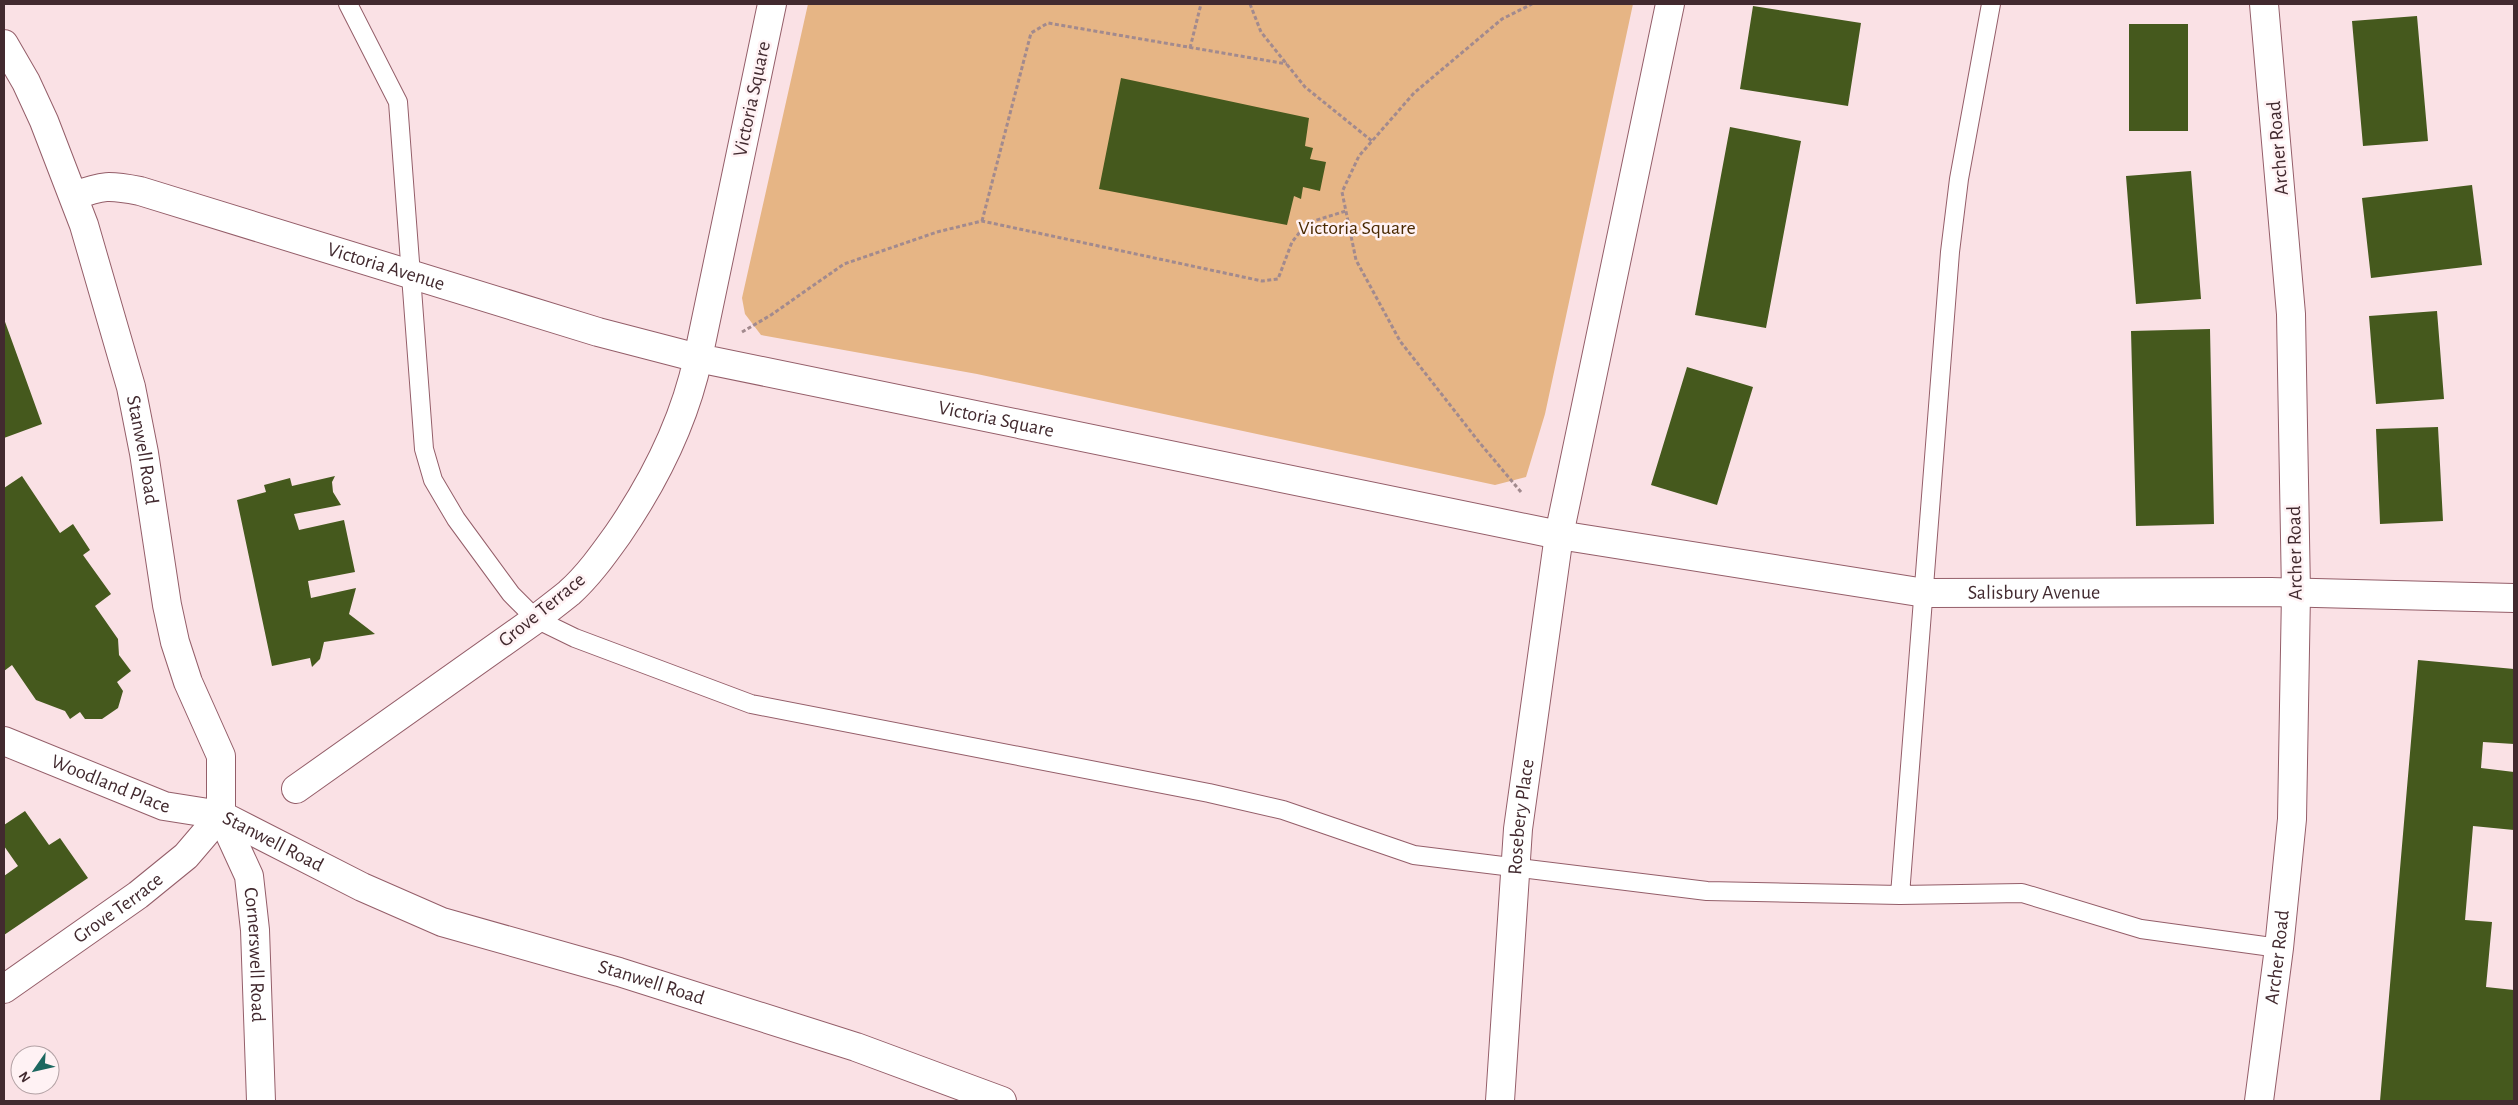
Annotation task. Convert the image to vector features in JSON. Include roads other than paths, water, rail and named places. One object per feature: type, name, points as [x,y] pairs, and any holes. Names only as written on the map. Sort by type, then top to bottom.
[{"type":"street","name":"Victoria Square","points":[[772,4],[698,358],[1558,535]]},
{"type":"street","points":[[1558,535],[1670,4]]},
{"type":"street","name":"Archer Road","points":[[2259,1101],[2279,948],[2292,819],[2296,593],[2291,314],[2264,4]]},
{"type":"street","name":"Stanwell Road","points":[[4,45],[26,82],[74,196],[115,326],[147,469],[167,605],[175,642],[188,682],[221,756],[221,815],[362,887],[442,922],[619,972],[847,1044],[1002,1101]]},
{"type":"street","name":"Victoria Avenue","points":[[74,196],[97,187],[109,186],[140,191],[598,332],[698,358]]},
{"type":"street","name":"Grove Terrace","points":[[296,789],[536,619],[570,592],[597,564],[650,485],[675,434],[693,380],[698,358]]},
{"type":"street","name":"Salisbury Avenue","points":[[1558,535],[1925,593],[2296,593],[2514,598]]},
{"type":"street","name":"Rosebery Place","points":[[1500,1101],[1518,829],[1558,535]]},
{"type":"street","name":"Woodland Place","points":[[4,741],[164,806],[221,815]]},
{"type":"street","name":"Grove Terrace","points":[[4,989],[138,895],[186,856],[221,815]]},
{"type":"street","name":"Cornerswell Road","points":[[221,815],[250,876],[255,930],[261,1101]]},
{"type":"lane","points":[[348,4],[398,102],[424,449],[433,480],[456,519],[511,594],[536,619],[575,638],[751,704],[1209,792],[1283,810],[1414,855],[1707,891],[1900,895],[2022,893],[2141,929],[2279,948]]},
{"type":"lane","points":[[1900,895],[1925,593],[1950,252],[1959,179],[1991,4]]}]
